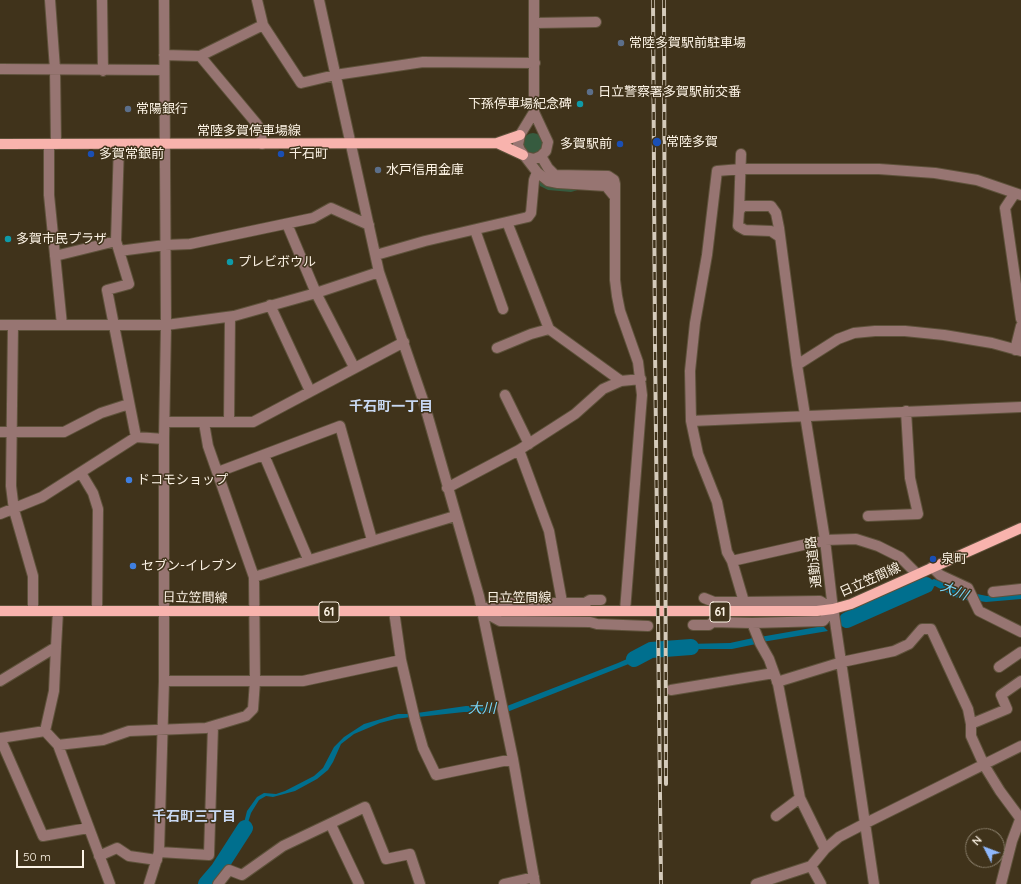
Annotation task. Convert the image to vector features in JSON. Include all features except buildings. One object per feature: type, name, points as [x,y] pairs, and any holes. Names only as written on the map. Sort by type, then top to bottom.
[{"type":"main road","points":[[498,143],[521,134]]},
{"type":"main road","name":"常陸多賀停車場線","points":[[0,144],[498,143]]},
{"type":"main road","points":[[498,143],[524,156]]},
{"type":"main road","name":"日立笠間線","points":[[0,611],[780,612],[833,609],[851,604],[1021,528]]},
{"type":"street","points":[[50,0],[55,69],[49,195],[62,325]]},
{"type":"street","points":[[102,0],[104,70]]},
{"type":"street","points":[[150,884],[158,856],[164,681],[164,439],[166,325],[164,0]]},
{"type":"street","points":[[257,0],[263,25],[301,83],[335,75],[423,62],[534,63]]},
{"type":"street","points":[[320,0],[350,144],[376,255],[378,272],[404,342],[424,403],[477,589],[513,759],[534,881],[504,884]]},
{"type":"street","points":[[524,156],[534,158],[541,156],[546,151],[548,142],[534,112],[534,0]]},
{"type":"street","points":[[535,23],[596,22]]},
{"type":"street","points":[[164,55],[200,56],[263,25]]},
{"type":"street","points":[[200,56],[256,123],[261,131],[262,144]]},
{"type":"street","points":[[0,69],[164,70]]},
{"type":"street","points":[[534,112],[521,134],[518,145],[524,156],[537,172],[543,178],[558,184],[606,186],[615,197]]},
{"type":"street","points":[[521,134],[534,128],[544,133]]},
{"type":"street","points":[[119,144],[118,246],[129,284],[107,290],[128,404],[136,437]]},
{"type":"street","points":[[741,154],[738,226],[745,230],[771,231],[780,237]]},
{"type":"street","points":[[541,156],[548,168],[555,174],[611,177],[615,184],[615,280],[617,296],[620,312],[638,362],[641,379],[641,413],[625,612]]},
{"type":"street","points":[[744,602],[732,561],[727,552],[717,502],[698,454],[691,421],[690,371],[695,323],[707,255],[717,171],[741,169],[879,169],[935,173],[977,180],[1018,194],[1005,208],[1021,319]]},
{"type":"street","points":[[376,255],[528,217],[531,213],[534,180],[537,172]]},
{"type":"street","name":"通勤道路","points":[[739,211],[743,206],[771,206],[776,213],[797,365],[825,540],[833,609],[874,884]]},
{"type":"street","points":[[55,256],[118,246],[190,244],[313,218],[331,208],[369,225]]},
{"type":"street","points":[[507,222],[549,330],[621,382]]},
{"type":"street","points":[[287,224],[316,292],[354,367]]},
{"type":"street","points":[[475,230],[502,309]]},
{"type":"street","points":[[0,325],[166,325],[230,317],[378,272]]},
{"type":"street","points":[[270,305],[310,391]]},
{"type":"street","points":[[229,422],[230,317]]},
{"type":"street","points":[[13,325],[11,486],[14,510],[33,576],[33,611]]},
{"type":"street","points":[[797,365],[838,339],[854,333],[875,331],[905,331],[944,335],[992,343],[1018,350],[1021,326]]},
{"type":"street","points":[[497,348],[531,334],[549,330]]},
{"type":"street","points":[[165,422],[253,422],[354,367],[404,342]]},
{"type":"street","points":[[447,488],[520,450],[575,414],[602,389],[621,382],[641,379]]},
{"type":"street","points":[[505,395],[529,444]]},
{"type":"street","points":[[0,432],[64,432],[101,413],[128,404]]},
{"type":"street","points":[[691,421],[1021,407]]},
{"type":"street","points":[[868,516],[918,514],[910,478],[906,411]]},
{"type":"street","points":[[58,746],[103,740],[129,731],[162,731],[206,728],[246,716],[253,709],[255,681],[253,612],[254,577],[208,446],[204,423]]},
{"type":"street","points":[[218,472],[340,426],[372,540]]},
{"type":"street","points":[[0,514],[14,510],[42,497],[136,437],[164,439]]},
{"type":"street","points":[[520,450],[549,531],[562,602]]},
{"type":"street","points":[[264,455],[308,559]]},
{"type":"street","points":[[81,473],[93,493],[98,509],[97,611]]},
{"type":"street","points":[[254,577],[308,559],[455,516]]},
{"type":"street","points":[[732,561],[825,540],[856,539],[878,546],[900,557],[917,574]]},
{"type":"street","points":[[932,567],[940,575],[968,588],[979,611],[1021,632]]},
{"type":"street","points":[[994,592],[1021,589]]},
{"type":"street","points":[[693,625],[709,625],[713,622],[752,623],[823,621],[833,609],[820,601],[714,602],[704,598]]},
{"type":"street","points":[[482,611],[496,603],[584,603],[590,600],[601,600]]},
{"type":"street","points":[[45,731],[54,691],[58,611]]},
{"type":"street","points":[[394,611],[401,660],[423,748],[436,775],[513,759]]},
{"type":"street","points":[[482,611],[500,621],[590,622],[597,624],[648,626]]},
{"type":"street","points":[[752,623],[758,640],[769,659],[775,678],[800,798],[826,849]]},
{"type":"street","points":[[671,690],[775,678],[894,651],[909,644],[922,629],[931,629],[968,710],[972,724],[971,736],[984,765],[1000,791],[1021,817],[1002,884]]},
{"type":"street","points":[[0,681],[56,647]]},
{"type":"street","points":[[999,667],[1021,652]]},
{"type":"street","points":[[164,681],[302,681],[401,660]]},
{"type":"street","points":[[972,724],[1007,709],[1001,696],[1021,681]]},
{"type":"street","points":[[99,856],[118,848],[129,856],[209,855],[214,726]]},
{"type":"street","points":[[45,731],[0,738],[43,836],[88,828]]},
{"type":"street","points":[[45,731],[58,746],[71,776],[88,828],[110,884]]},
{"type":"street","points":[[756,884],[811,866],[839,837],[1021,746]]},
{"type":"street","points":[[776,816],[800,798]]},
{"type":"street","points":[[218,884],[229,870],[242,874],[283,846],[331,825],[365,807],[386,859],[410,854],[420,884]]},
{"type":"street","points":[[331,825],[359,884]]},
{"type":"street","points":[[811,866],[821,884]]},
{"type":"green space","points":[[533,133],[540,136],[543,143],[540,150],[533,153],[526,150],[523,143],[526,136]]},
{"type":"green space","points":[[542,180],[581,189],[571,192],[548,190],[540,186],[539,182]]},
{"type":"water","points":[[934,579],[967,593],[970,601],[955,597],[935,586],[907,597],[904,592]]},
{"type":"water","points":[[1021,592],[1021,599],[986,602],[979,601],[977,594],[987,596]]},
{"type":"water","points":[[900,593],[902,599],[849,623],[847,618]]},
{"type":"water","points":[[823,626],[828,631],[762,642],[760,637]]},
{"type":"water","points":[[753,638],[756,644],[732,649],[687,649],[669,654],[669,648],[676,648],[686,644],[730,643]]},
{"type":"water","points":[[654,647],[654,654],[507,712],[507,706],[618,663]]},
{"type":"water","points":[[466,706],[495,707],[496,712],[464,712],[418,717],[417,713]]},
{"type":"water","points":[[398,714],[410,714],[411,717],[380,723],[354,734],[341,744],[328,770],[317,779],[295,791],[273,797],[266,796],[259,800],[251,813],[246,829],[225,868],[211,884],[208,884],[220,872],[231,855],[243,827],[247,811],[257,797],[264,793],[276,794],[285,791],[314,776],[323,768],[334,747],[344,737],[364,724]]},
{"type":"waterway","name":"大川","points":[[847,620],[926,585]]},
{"type":"waterway","name":"大川","points":[[634,659],[651,650],[691,647]]},
{"type":"waterway","name":"大川","points":[[206,884],[218,870],[245,828]]},
{"type":"railway","points":[[653,0],[661,884]]},
{"type":"railway","points":[[664,0],[666,784]]},
{"type":"place","name":"常陸多賀駅前駐車場","points":[[621,43]]},
{"type":"place","name":"日立警察署多賀駅前交番","points":[[590,92]]},
{"type":"place","name":"下孫停車場紀念碑","points":[[580,104]]},
{"type":"place","name":"常陽銀行","points":[[128,109]]},
{"type":"place","name":"常陸多賀","points":[[657,142]]},
{"type":"place","name":"多賀駅前","points":[[620,144]]},
{"type":"place","name":"多賀常銀前","points":[[91,154]]},
{"type":"place","name":"千石町","points":[[281,154]]},
{"type":"place","name":"水戸信用金庫","points":[[378,170]]},
{"type":"place","name":"多賀市民プラザ","points":[[8,239]]},
{"type":"place","name":"プレビボウル","points":[[230,262]]},
{"type":"place","name":"ドコモショップ","points":[[129,480]]},
{"type":"place","name":"泉町","points":[[933,559]]},
{"type":"place","name":"セブン-イレブン","points":[[133,566]]},
{"type":"district","name":"千石町一丁目","points":[[391,407]]},
{"type":"district","name":"千石町三丁目","points":[[194,817]]}]
